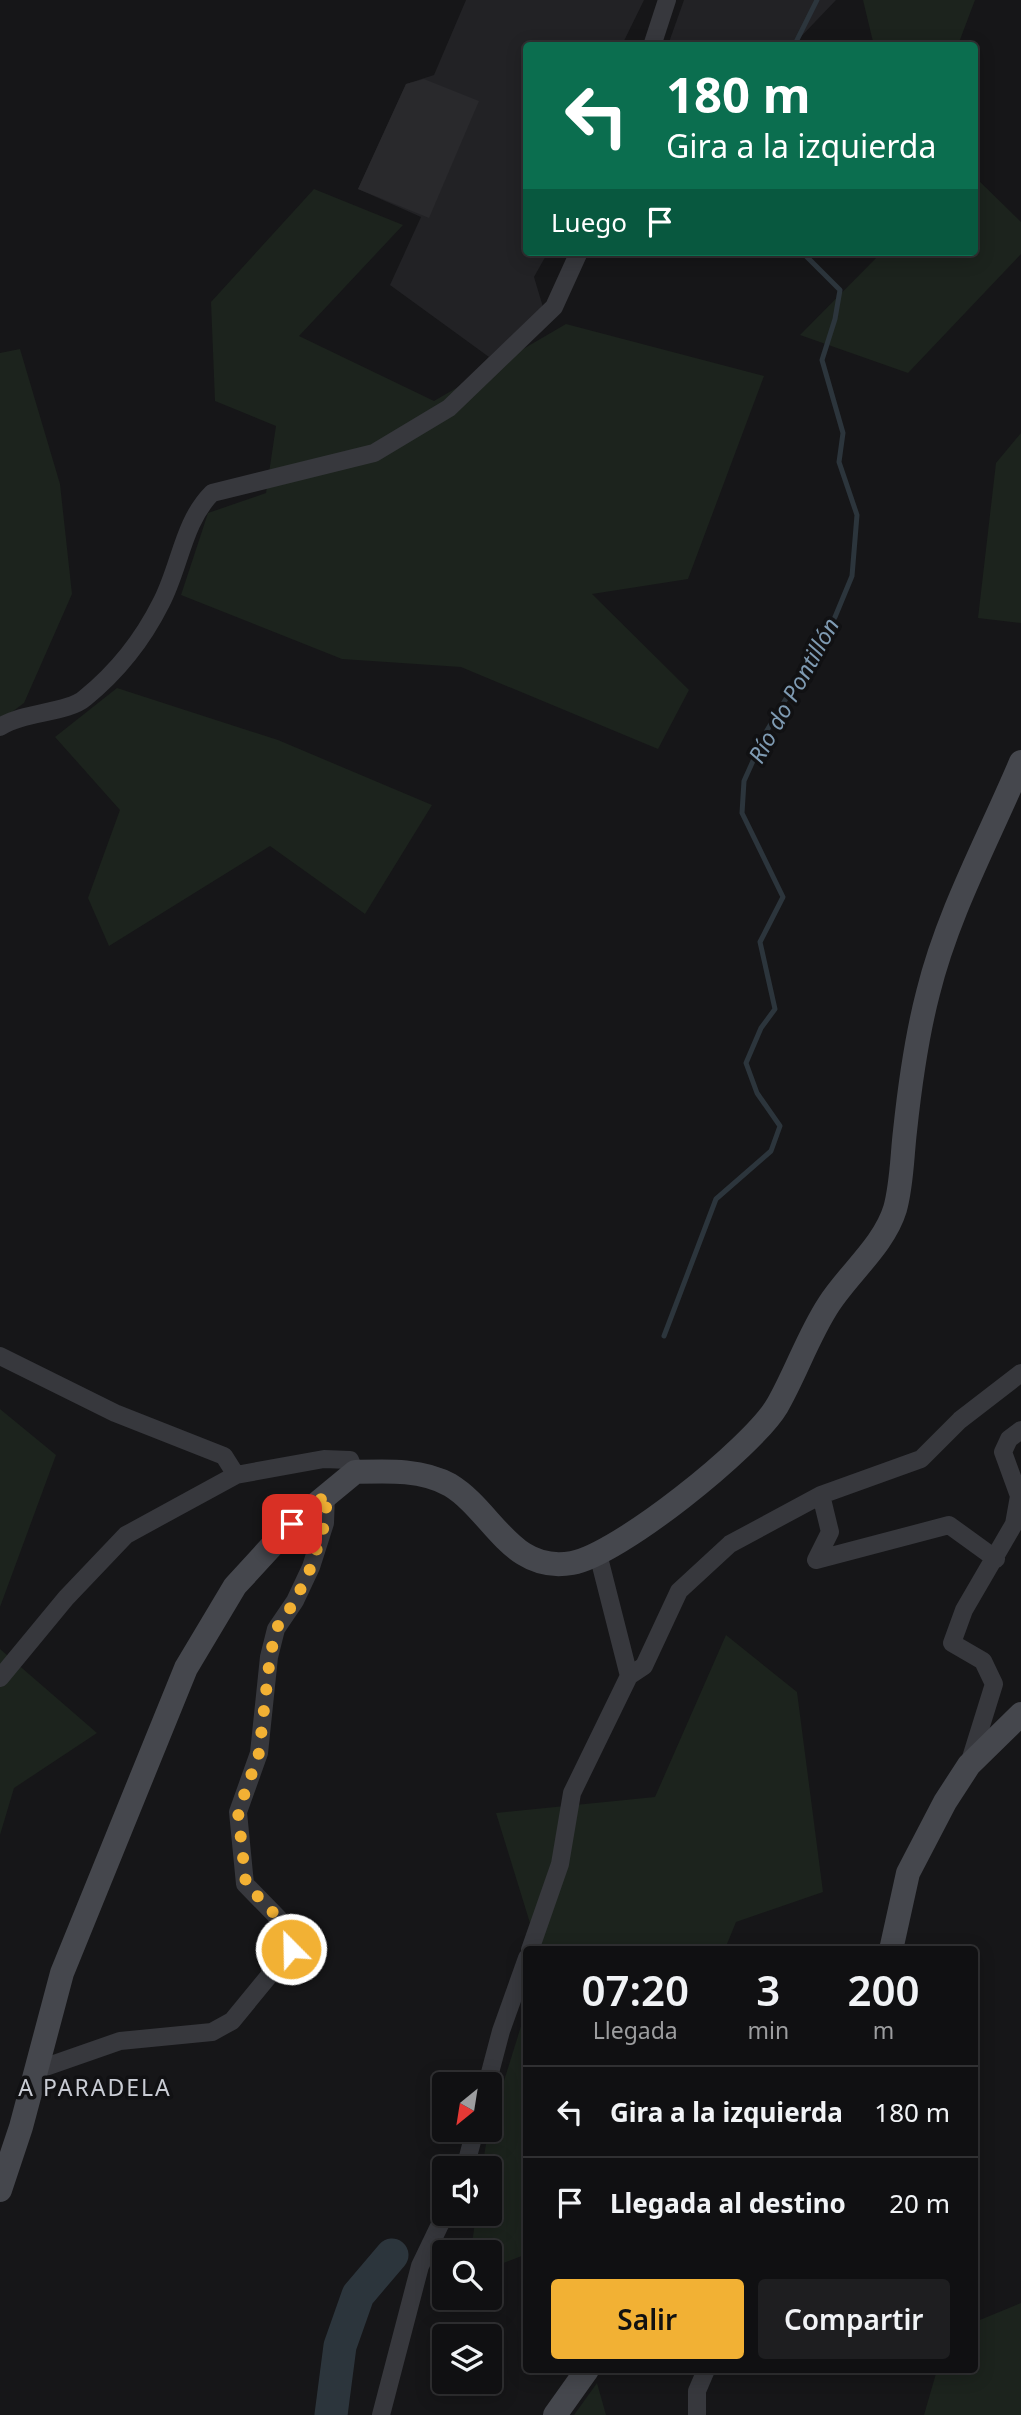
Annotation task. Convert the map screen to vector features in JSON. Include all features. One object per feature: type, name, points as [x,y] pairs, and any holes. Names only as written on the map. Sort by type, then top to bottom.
[{"type":"street","points":[[653,42],[667,0]]},
{"type":"street","points":[[0,727],[11,720],[82,701],[126,660],[162,603],[198,507],[212,493],[374,453],[449,408],[554,307],[577,256]]},
{"type":"street","points":[[0,2190],[21,2127],[34,2070],[62,1973],[186,1668],[235,1586],[292,1524],[355,1472],[413,1473],[449,1484],[475,1504],[519,1554],[541,1563],[571,1563],[598,1553],[690,1492],[754,1438],[776,1407],[804,1347],[830,1302],[878,1240],[894,1211],[914,1056],[928,990],[951,919],[1021,762]]},
{"type":"street","points":[[0,1356],[115,1413],[224,1456],[236,1475]]},
{"type":"street","points":[[531,1946],[560,1864],[572,1793],[629,1676],[645,1665],[679,1591],[730,1544],[821,1495],[921,1459],[960,1420],[1021,1373]]},
{"type":"street","points":[[969,1765],[994,1684],[983,1661],[953,1643],[964,1610],[1014,1524],[1019,1496],[1003,1452],[1009,1439],[1021,1430]]},
{"type":"street","points":[[0,1678],[66,1598],[126,1535],[236,1475],[324,1459],[350,1460],[355,1472]]},
{"type":"street","points":[[34,2070],[120,2041],[212,2032],[232,2021],[291,1949],[287,1927],[246,1884],[238,1812],[259,1753],[270,1657],[276,1629],[295,1601],[311,1567],[325,1523],[327,1494]]},
{"type":"street","points":[[821,1495],[830,1532],[816,1560],[949,1525],[996,1559]]},
{"type":"street","points":[[598,1553],[629,1676]]},
{"type":"street","points":[[892,1946],[908,1873],[945,1802],[969,1765],[1021,1714]]},
{"type":"street","points":[[490,2072],[501,2031],[523,1969]]},
{"type":"street","points":[[382,2415],[420,2266],[438,2226]]},
{"type":"street","points":[[555,2415],[585,2373]]},
{"type":"street","points":[[697,2415],[697,2391],[705,2373]]},
{"type":"shaded area","points":[[466,0],[644,0],[623,42],[523,42],[523,256],[546,256],[534,277],[543,307],[489,357],[390,285],[421,217],[358,189],[406,84],[434,75]]},
{"type":"shaded area","points":[[684,0],[836,0],[796,42],[669,42]]},
{"type":"shaded area","points":[[863,0],[975,0],[959,42],[873,42]]},
{"type":"shaded area","points":[[978,180],[1021,222],[1021,254],[908,373],[800,335],[878,256],[978,256]]},
{"type":"shaded area","points":[[314,189],[403,225],[299,336],[434,401],[566,324],[764,376],[688,579],[592,594],[689,690],[658,749],[461,667],[342,659],[181,595],[208,513],[266,493],[276,426],[215,401],[211,302]]},
{"type":"shaded area","points":[[20,349],[60,484],[72,594],[24,703],[0,721],[0,353]]},
{"type":"shaded area","points":[[1021,433],[1021,623],[978,618],[996,463]]},
{"type":"shaded area","points":[[117,688],[278,740],[432,805],[365,914],[270,846],[109,946],[88,898],[120,810],[55,737]]},
{"type":"shaded area","points":[[0,1409],[56,1455],[0,1607]]},
{"type":"shaded area","points":[[726,1635],[797,1692],[823,1892],[736,1922],[726,1946],[537,1946],[496,1813],[655,1797]]},
{"type":"shaded area","points":[[0,1649],[97,1733],[14,1788],[0,1835]]},
{"type":"shaded area","points":[[523,2020],[523,2256],[502,2263],[502,2240],[473,2240],[474,2226],[502,2226],[502,2156],[484,2156],[486,2142],[502,2142],[502,2087]]},
{"type":"shaded area","points":[[1021,2303],[1021,2415],[924,2415],[936,2373],[978,2373],[978,2321]]},
{"type":"shaded area","points":[[597,2383],[606,2415],[574,2415]]},
{"type":"building","points":[[424,79],[479,101],[429,218],[358,189],[406,84]]},
{"type":"waterway","name":"Río do Pontillón","points":[[796,42],[817,0]]},
{"type":"waterway","name":"Río do Pontillón","points":[[664,1336],[716,1199],[771,1151],[780,1126],[757,1093],[746,1063],[761,1028],[775,1009],[760,942],[783,897],[742,813],[744,781],[766,732],[835,617],[852,576],[857,515],[839,462],[843,433],[822,360],[835,319],[840,290],[806,256]]},
{"type":"waterway","points":[[331,2415],[340,2346],[358,2295],[392,2255]]},
{"type":"district","name":"A PARADELA","points":[[95,2087]]},
{"type":"route","points":[[291,1949],[287,1927],[246,1884],[238,1812],[259,1753],[270,1657],[276,1629],[295,1601],[311,1567],[325,1523],[327,1494],[292,1524]]}]
